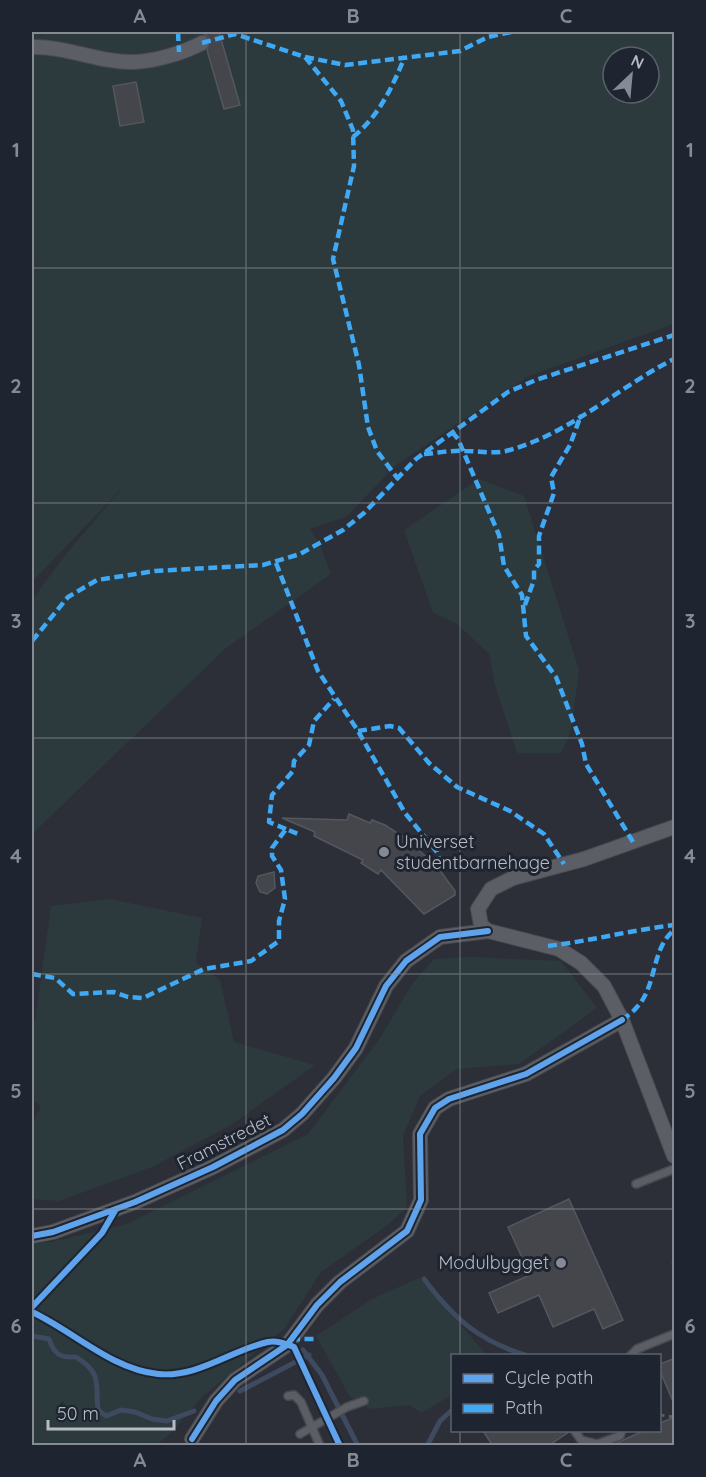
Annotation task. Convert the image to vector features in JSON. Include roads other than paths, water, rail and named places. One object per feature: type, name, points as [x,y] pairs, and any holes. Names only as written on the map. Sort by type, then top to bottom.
[{"type":"street","points":[[32,47],[56,48],[133,62],[189,51],[202,43]]},
{"type":"street","points":[[488,931],[482,925],[478,909],[485,896],[500,884],[584,859],[675,827]]},
{"type":"street","name":"Framstredet","points":[[32,1236],[53,1232],[135,1202],[213,1167],[283,1130],[302,1114],[334,1078],[356,1048],[386,986],[406,961],[440,937],[488,931],[539,943],[571,956],[604,986],[622,1020],[675,1156]]},
{"type":"street","points":[[190,1442],[216,1401],[235,1380],[287,1345],[307,1317],[340,1282],[407,1231],[421,1200],[420,1134],[435,1108],[448,1099],[526,1074],[622,1020]]},
{"type":"lane","points":[[636,1184],[675,1169]]},
{"type":"lane","points":[[632,1354],[637,1349],[675,1334]]},
{"type":"lane","points":[[288,1396],[294,1395],[301,1402],[320,1446]]},
{"type":"lane","points":[[300,1434],[336,1413],[364,1401]]},
{"type":"lane","points":[[575,1432],[581,1440],[597,1444],[620,1436],[622,1432]]},
{"type":"waterway","points":[[424,1279],[446,1306],[469,1327],[481,1336],[522,1354]]},
{"type":"waterway","points":[[32,1336],[49,1339],[58,1354],[76,1357],[85,1363],[96,1380],[98,1410],[106,1416],[121,1410],[167,1421],[194,1411]]},
{"type":"waterway","points":[[303,1350],[322,1375],[358,1446]]},
{"type":"waterway","points":[[240,1391],[309,1355]]},
{"type":"waterway","points":[[427,1446],[440,1421],[451,1411]]},
{"type":"place","name":"Universet studentbarnehage","points":[[384,852]]},
{"type":"place","name":"Modulbygget","points":[[561,1263]]}]
